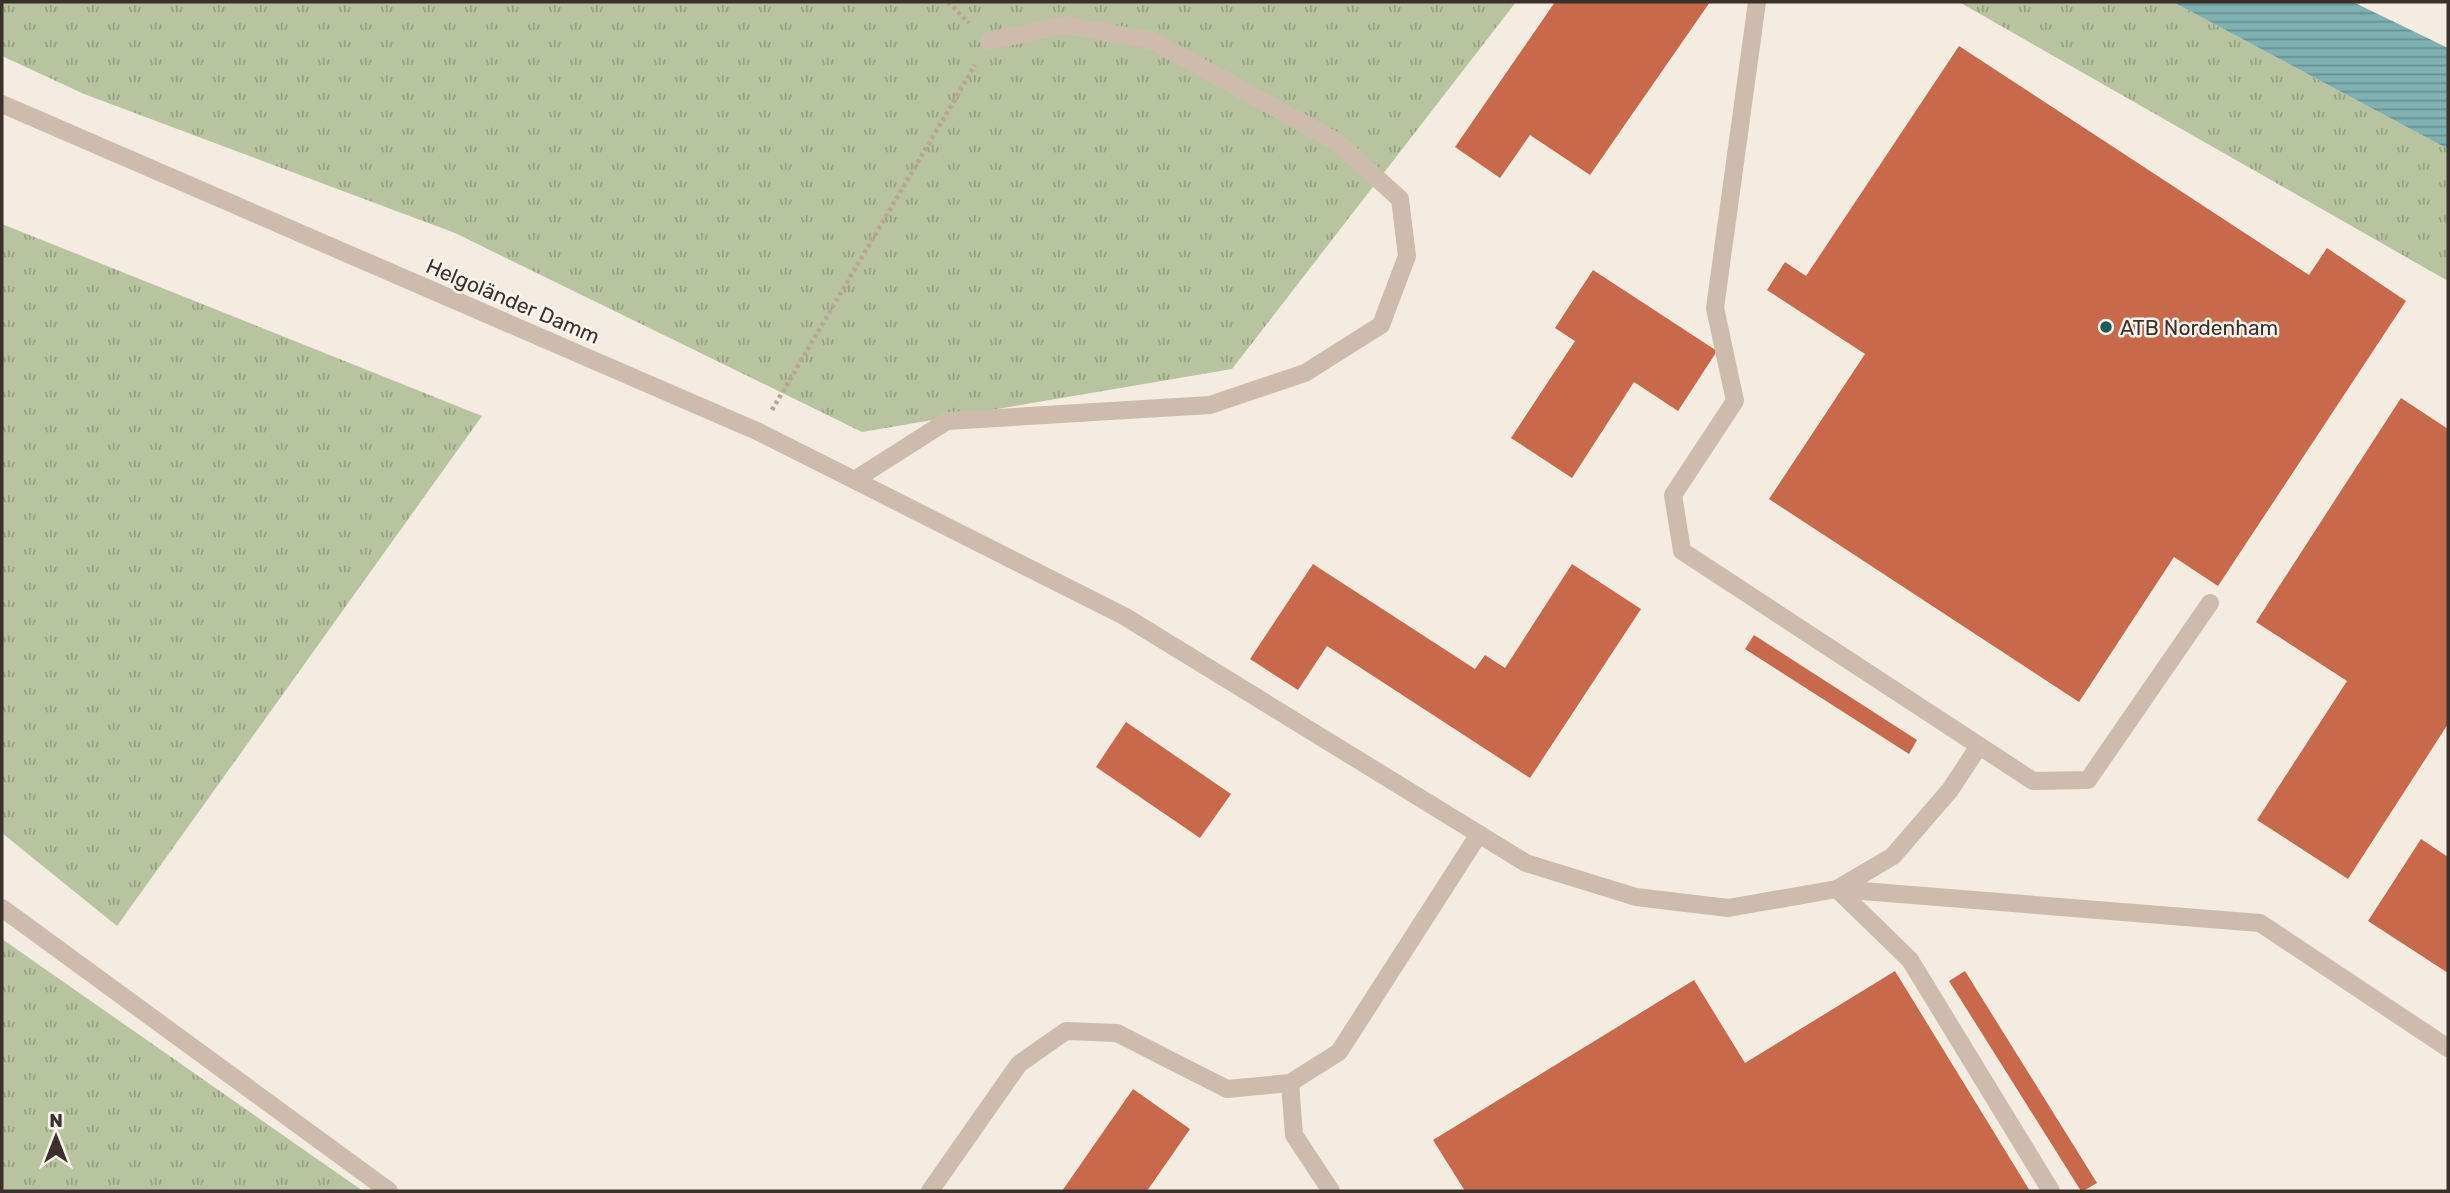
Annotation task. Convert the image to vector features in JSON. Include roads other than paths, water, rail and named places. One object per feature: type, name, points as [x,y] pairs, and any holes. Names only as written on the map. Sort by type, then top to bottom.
[{"type":"street","points":[[1756,2],[1715,308],[1735,401],[1673,495],[1682,551],[2033,781],[2088,780],[2210,603]]},
{"type":"street","points":[[856,479],[947,421],[1210,404],[1305,373],[1381,325],[1407,256],[1400,199],[1337,142],[1153,41],[1065,25],[989,41]]},
{"type":"street","name":"Helgoländer Damm","points":[[2,104],[759,432],[856,479],[1124,616],[1525,863],[1636,897],[1728,908],[1837,888]]},
{"type":"street","points":[[1837,888],[1893,856],[1950,790],[1979,746]]},
{"type":"street","points":[[930,1191],[1019,1064],[1066,1031],[1117,1033],[1227,1089],[1290,1083],[1339,1052],[1479,834]]},
{"type":"street","points":[[1837,888],[2260,923],[2448,1048]]},
{"type":"street","points":[[1837,888],[1910,960],[2051,1191]]},
{"type":"street","points":[[2,908],[388,1191]]},
{"type":"street","points":[[1290,1083],[1294,1135],[1331,1191]]},
{"type":"water","points":[[2173,2],[2353,2],[2448,48],[2448,149]]},
{"type":"place","name":"ATB Nordenham","points":[[2106,327]]}]
